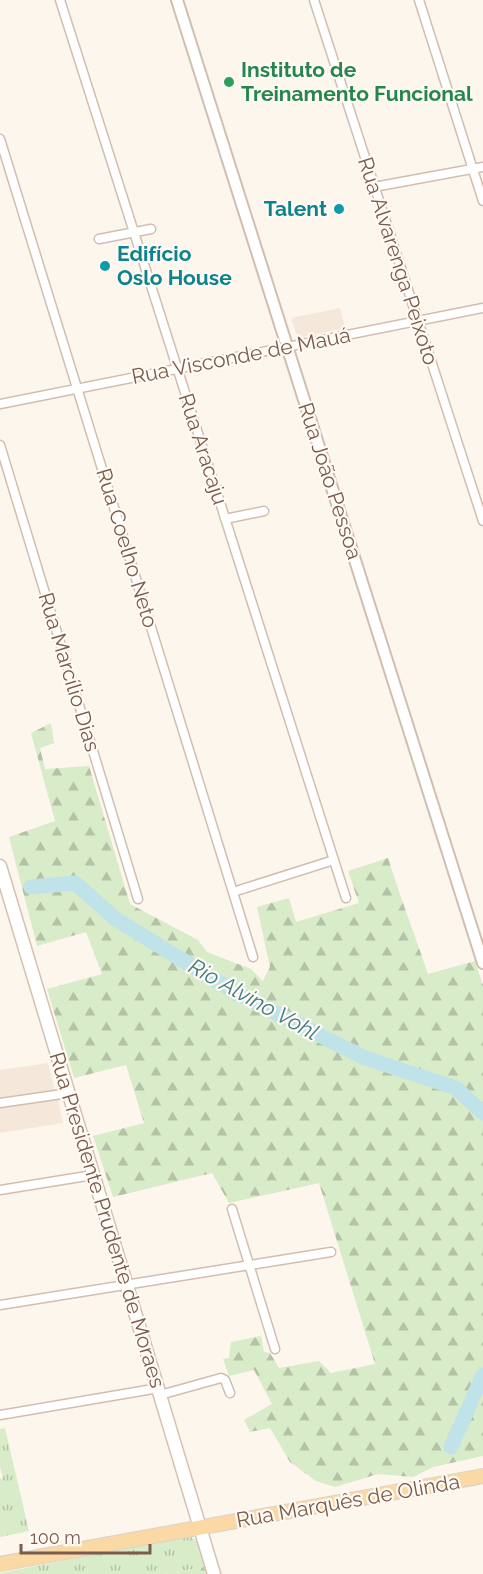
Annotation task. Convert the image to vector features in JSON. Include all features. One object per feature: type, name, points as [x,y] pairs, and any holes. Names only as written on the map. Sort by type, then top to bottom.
[{"type":"main road","name":"Rua Presidente Prudente de Moraes","points":[[0,866],[214,1574]]},
{"type":"main road","name":"Rua Marquês de Olinda","points":[[0,1564],[483,1476]]},
{"type":"street","name":"Rua Aracaju","points":[[60,0],[346,898]]},
{"type":"street","name":"Rua João Pessoa","points":[[177,0],[483,963]]},
{"type":"street","name":"Rua Alvarenga Peixoto","points":[[314,0],[483,521]]},
{"type":"street","points":[[419,0],[483,201]]},
{"type":"street","name":"Rua Coelho Neto","points":[[0,139],[253,957]]},
{"type":"street","points":[[375,187],[483,167]]},
{"type":"street","points":[[99,238],[151,229]]},
{"type":"street","name":"Rua Visconde de Mauá","points":[[0,404],[483,308]]},
{"type":"street","name":"Rua Marcílio Dias","points":[[0,446],[138,899]]},
{"type":"street","points":[[225,519],[264,511]]},
{"type":"street","points":[[233,892],[334,860]]},
{"type":"street","points":[[0,1103],[69,1093]]},
{"type":"street","points":[[0,1190],[93,1175]]},
{"type":"street","points":[[232,1209],[275,1349]]},
{"type":"street","points":[[0,1305],[331,1252]]},
{"type":"street","points":[[0,1415],[159,1392],[221,1378],[225,1380],[230,1393]]},
{"type":"shaded area","points":[[340,308],[345,328],[302,337],[296,333],[291,318]]},
{"type":"shaded area","points":[[48,1063],[54,1095],[58,1099],[63,1123],[0,1133],[0,1070]]},
{"type":"green space","points":[[51,723],[54,743],[40,748],[45,769],[89,766],[130,904],[198,940],[207,952],[251,969],[263,981],[270,967],[257,907],[289,898],[296,922],[359,903],[348,871],[388,858],[428,974],[475,961],[483,985],[483,1456],[433,1467],[413,1477],[378,1474],[335,1487],[316,1481],[290,1462],[270,1428],[250,1432],[244,1420],[272,1404],[254,1370],[229,1376],[223,1359],[229,1358],[231,1342],[261,1336],[264,1352],[270,1353],[279,1368],[319,1361],[331,1373],[375,1364],[319,1183],[229,1203],[212,1173],[113,1197],[93,1136],[144,1123],[126,1065],[74,1078],[47,989],[102,974],[86,932],[37,946],[9,837],[55,821],[31,733]]},
{"type":"green space","points":[[5,1428],[29,1531],[0,1537],[0,1479],[3,1478],[0,1467],[0,1429]]},
{"type":"green space","points":[[190,1536],[197,1541],[204,1567],[163,1574],[0,1574],[0,1573]]},
{"type":"green space","points":[[204,1567],[206,1574],[163,1574]]},
{"type":"waterway","name":"Rio Alvino Vohl","points":[[31,887],[75,883],[117,920],[238,994],[365,1058],[456,1088],[483,1113]]},
{"type":"waterway","name":"Rio Alvino Vohl","points":[[451,1447],[483,1375]]},
{"type":"place","name":"Instituto de Treinamento Funcional","points":[[229,82]]},
{"type":"place","name":"Talent","points":[[339,209]]},
{"type":"place","name":"Edifício Oslo House","points":[[105,266]]}]
